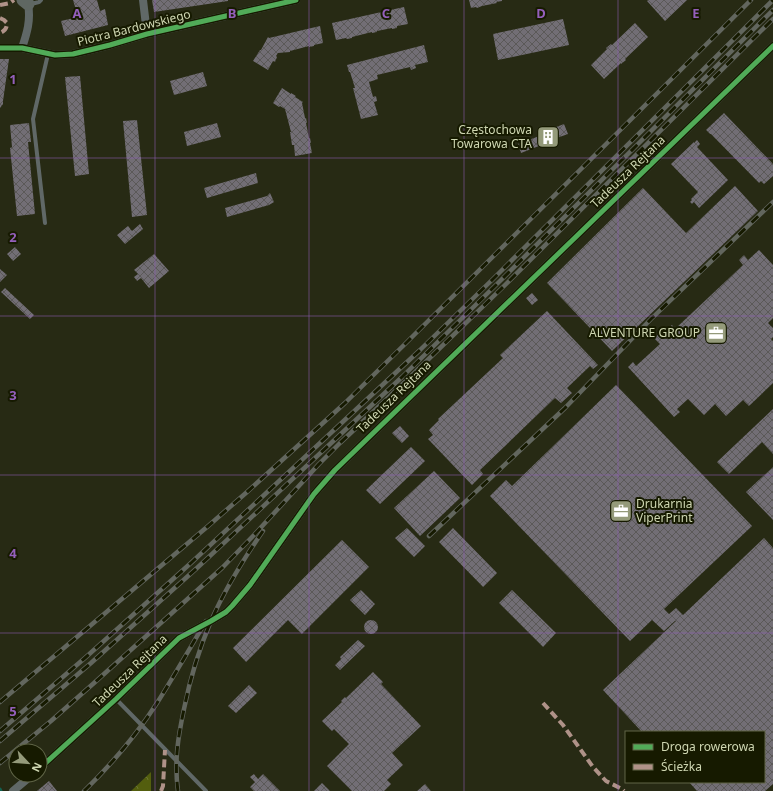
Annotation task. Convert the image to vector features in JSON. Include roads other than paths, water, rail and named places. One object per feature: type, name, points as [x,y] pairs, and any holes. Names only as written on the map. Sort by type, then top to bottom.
[{"type":"street","points":[[143,0],[147,34]]},
{"type":"street","name":"Piotra Bardowskiego","points":[[0,48],[22,48],[55,55],[73,54],[147,34],[296,0]]},
{"type":"street","points":[[22,48],[28,30],[30,13],[26,2]]},
{"type":"street","name":"Tadeusza Rejtana","points":[[48,761],[116,699],[179,638],[226,612],[250,585],[314,494],[334,470],[773,46]]},
{"type":"street","points":[[13,791],[22,783]]},
{"type":"lane","points":[[26,2],[39,2],[41,0]]},
{"type":"lane","points":[[45,223],[33,119],[49,54]]},
{"type":"lane","points":[[116,699],[206,791]]},
{"type":"railway","points":[[0,702],[207,527],[345,403],[751,0]]},
{"type":"railway","points":[[0,731],[86,657],[192,562],[420,350],[773,0]]},
{"type":"railway","points":[[0,741],[91,663],[197,568],[402,377],[773,10]]},
{"type":"railway","points":[[0,763],[51,721],[222,568],[340,443],[503,287],[773,19]]},
{"type":"railway","points":[[429,536],[565,408],[651,319],[773,202]]},
{"type":"railway","points":[[178,791],[176,770],[178,740],[186,698],[199,653],[211,621],[228,586],[263,531]]},
{"type":"railway","points":[[84,791],[114,760],[149,715],[206,621]]},
{"type":"place","name":"Częstochowa Towarowa CTA","points":[[548,137]]},
{"type":"place","name":"ALVENTURE GROUP","points":[[716,333]]},
{"type":"place","name":"Drukarnia ViperPrint","points":[[621,511]]}]
